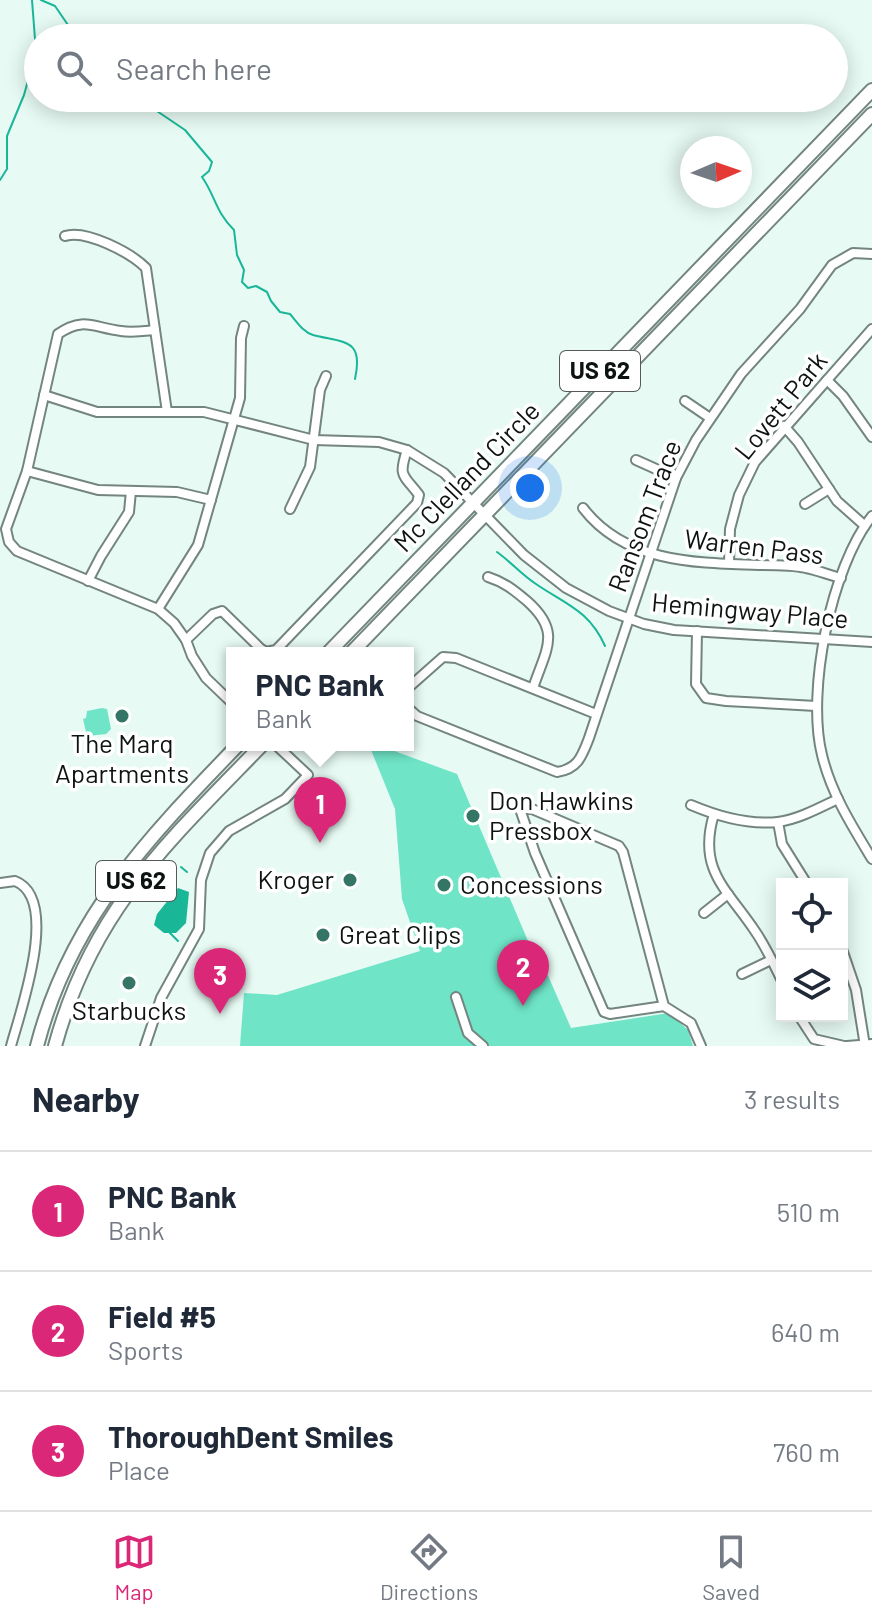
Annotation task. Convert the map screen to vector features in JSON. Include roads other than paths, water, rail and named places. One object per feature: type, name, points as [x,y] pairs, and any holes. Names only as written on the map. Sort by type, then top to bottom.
[{"type":"highway","name":"Mc Clelland Circle","points":[[334,647],[872,90]]},
{"type":"highway","name":"Mc Clelland Circle","points":[[357,647],[872,114]]},
{"type":"highway","name":"US 62","points":[[37,1046],[68,958],[106,894],[138,851],[232,751]]},
{"type":"highway","name":"US 62","points":[[55,1046],[79,976],[114,910],[166,843],[256,751]]},
{"type":"street","points":[[65,236],[73,233],[84,236],[135,256],[146,268],[167,412]]},
{"type":"street","name":"Ransom Trace","points":[[414,713],[557,772],[575,766],[580,760],[676,478],[710,418],[741,374],[800,309],[832,265],[853,253],[872,254]]},
{"type":"street","points":[[155,330],[125,332],[86,323],[71,325],[58,334],[27,471],[6,529],[9,542],[17,551],[158,609],[174,623],[186,640],[197,667],[226,697]]},
{"type":"street","points":[[158,609],[195,552],[211,500],[240,398],[244,326]]},
{"type":"street","name":"Lovett Park","points":[[729,563],[730,529],[739,495],[755,462],[871,331]]},
{"type":"street","points":[[290,509],[310,467],[320,390],[326,376]]},
{"type":"street","points":[[827,380],[843,396],[872,437]]},
{"type":"street","name":"Hemingway Place","points":[[44,395],[97,412],[204,412],[314,440],[379,442],[407,450],[444,473],[545,574],[589,601],[628,618],[674,630],[872,642]]},
{"type":"street","points":[[685,401],[710,418]]},
{"type":"street","points":[[784,426],[837,501],[864,525]]},
{"type":"street","points":[[279,647],[417,503],[417,491],[401,473],[407,450]]},
{"type":"street","points":[[636,460],[676,478]]},
{"type":"street","points":[[27,471],[98,490],[177,492],[211,500]]},
{"type":"street","points":[[805,504],[829,489]]},
{"type":"street","points":[[88,581],[129,512],[131,491]]},
{"type":"street","name":"Warren Pass","points":[[583,508],[597,526],[609,535],[650,553],[700,563],[805,567],[841,578]]},
{"type":"street","points":[[872,516],[864,525],[841,578],[826,638],[816,706],[822,757],[838,799],[872,859]]},
{"type":"street","points":[[488,577],[511,588],[542,614],[548,626],[548,641],[533,688]]},
{"type":"street","points":[[186,640],[213,614],[222,611],[259,647]]},
{"type":"street","points":[[697,631],[696,684],[706,698],[816,706]]},
{"type":"street","points":[[414,683],[443,657],[456,658],[596,714]]},
{"type":"street","points":[[145,1046],[161,998],[199,929],[201,880],[210,853],[229,831],[285,799],[308,775],[282,751]]},
{"type":"street","points":[[691,805],[714,814],[778,822],[838,799]]},
{"type":"street","points":[[664,1006],[623,852],[614,842],[532,809],[520,809],[535,853],[604,1012],[610,1014],[664,1006],[691,1023],[701,1046]]},
{"type":"street","points":[[714,814],[708,847],[715,876],[757,933],[776,970]]},
{"type":"street","points":[[778,822],[782,844],[803,878]]},
{"type":"street","points":[[0,883],[15,881],[26,888],[31,897],[37,930],[34,961],[11,1046]]},
{"type":"street","points":[[704,913],[728,894]]},
{"type":"street","points":[[842,950],[856,990],[865,1046]]},
{"type":"street","points":[[742,974],[771,960]]},
{"type":"street","points":[[456,997],[468,1033],[483,1046]]},
{"type":"street","points":[[803,1022],[814,1039],[846,1046],[872,1044]]},
{"type":"waterway","points":[[32,0],[34,24]]},
{"type":"waterway","points":[[41,0],[55,6],[67,24]]},
{"type":"waterway","points":[[0,180],[7,169],[7,136],[24,95]]},
{"type":"waterway","points":[[158,112],[185,130],[212,162],[209,171],[202,177],[223,217],[234,230],[237,255],[244,270],[242,282],[248,288],[256,286],[267,292],[280,312],[290,314],[309,334],[342,342],[354,349],[357,356],[355,379]]},
{"type":"waterway","points":[[497,552],[531,580],[584,616],[605,646]]},
{"type":"waterway","points":[[181,867],[187,872]]},
{"type":"waterway","points":[[168,931],[178,941]]},
{"type":"place","name":"The Marq Apartments","points":[[122,716]]},
{"type":"place","name":"Don Hawkins Pressbox","points":[[473,816]]},
{"type":"place","name":"PNC Bank","points":[[320,843]]},
{"type":"place","name":"Kroger","points":[[350,880]]},
{"type":"place","name":"Concessions","points":[[444,885]]},
{"type":"place","name":"Great Clips","points":[[323,935]]},
{"type":"place","name":"Starbucks","points":[[129,983]]},
{"type":"place","name":"Field #5","points":[[523,1006]]},
{"type":"place","name":"ThoroughDent Smiles","points":[[220,1014]]}]
